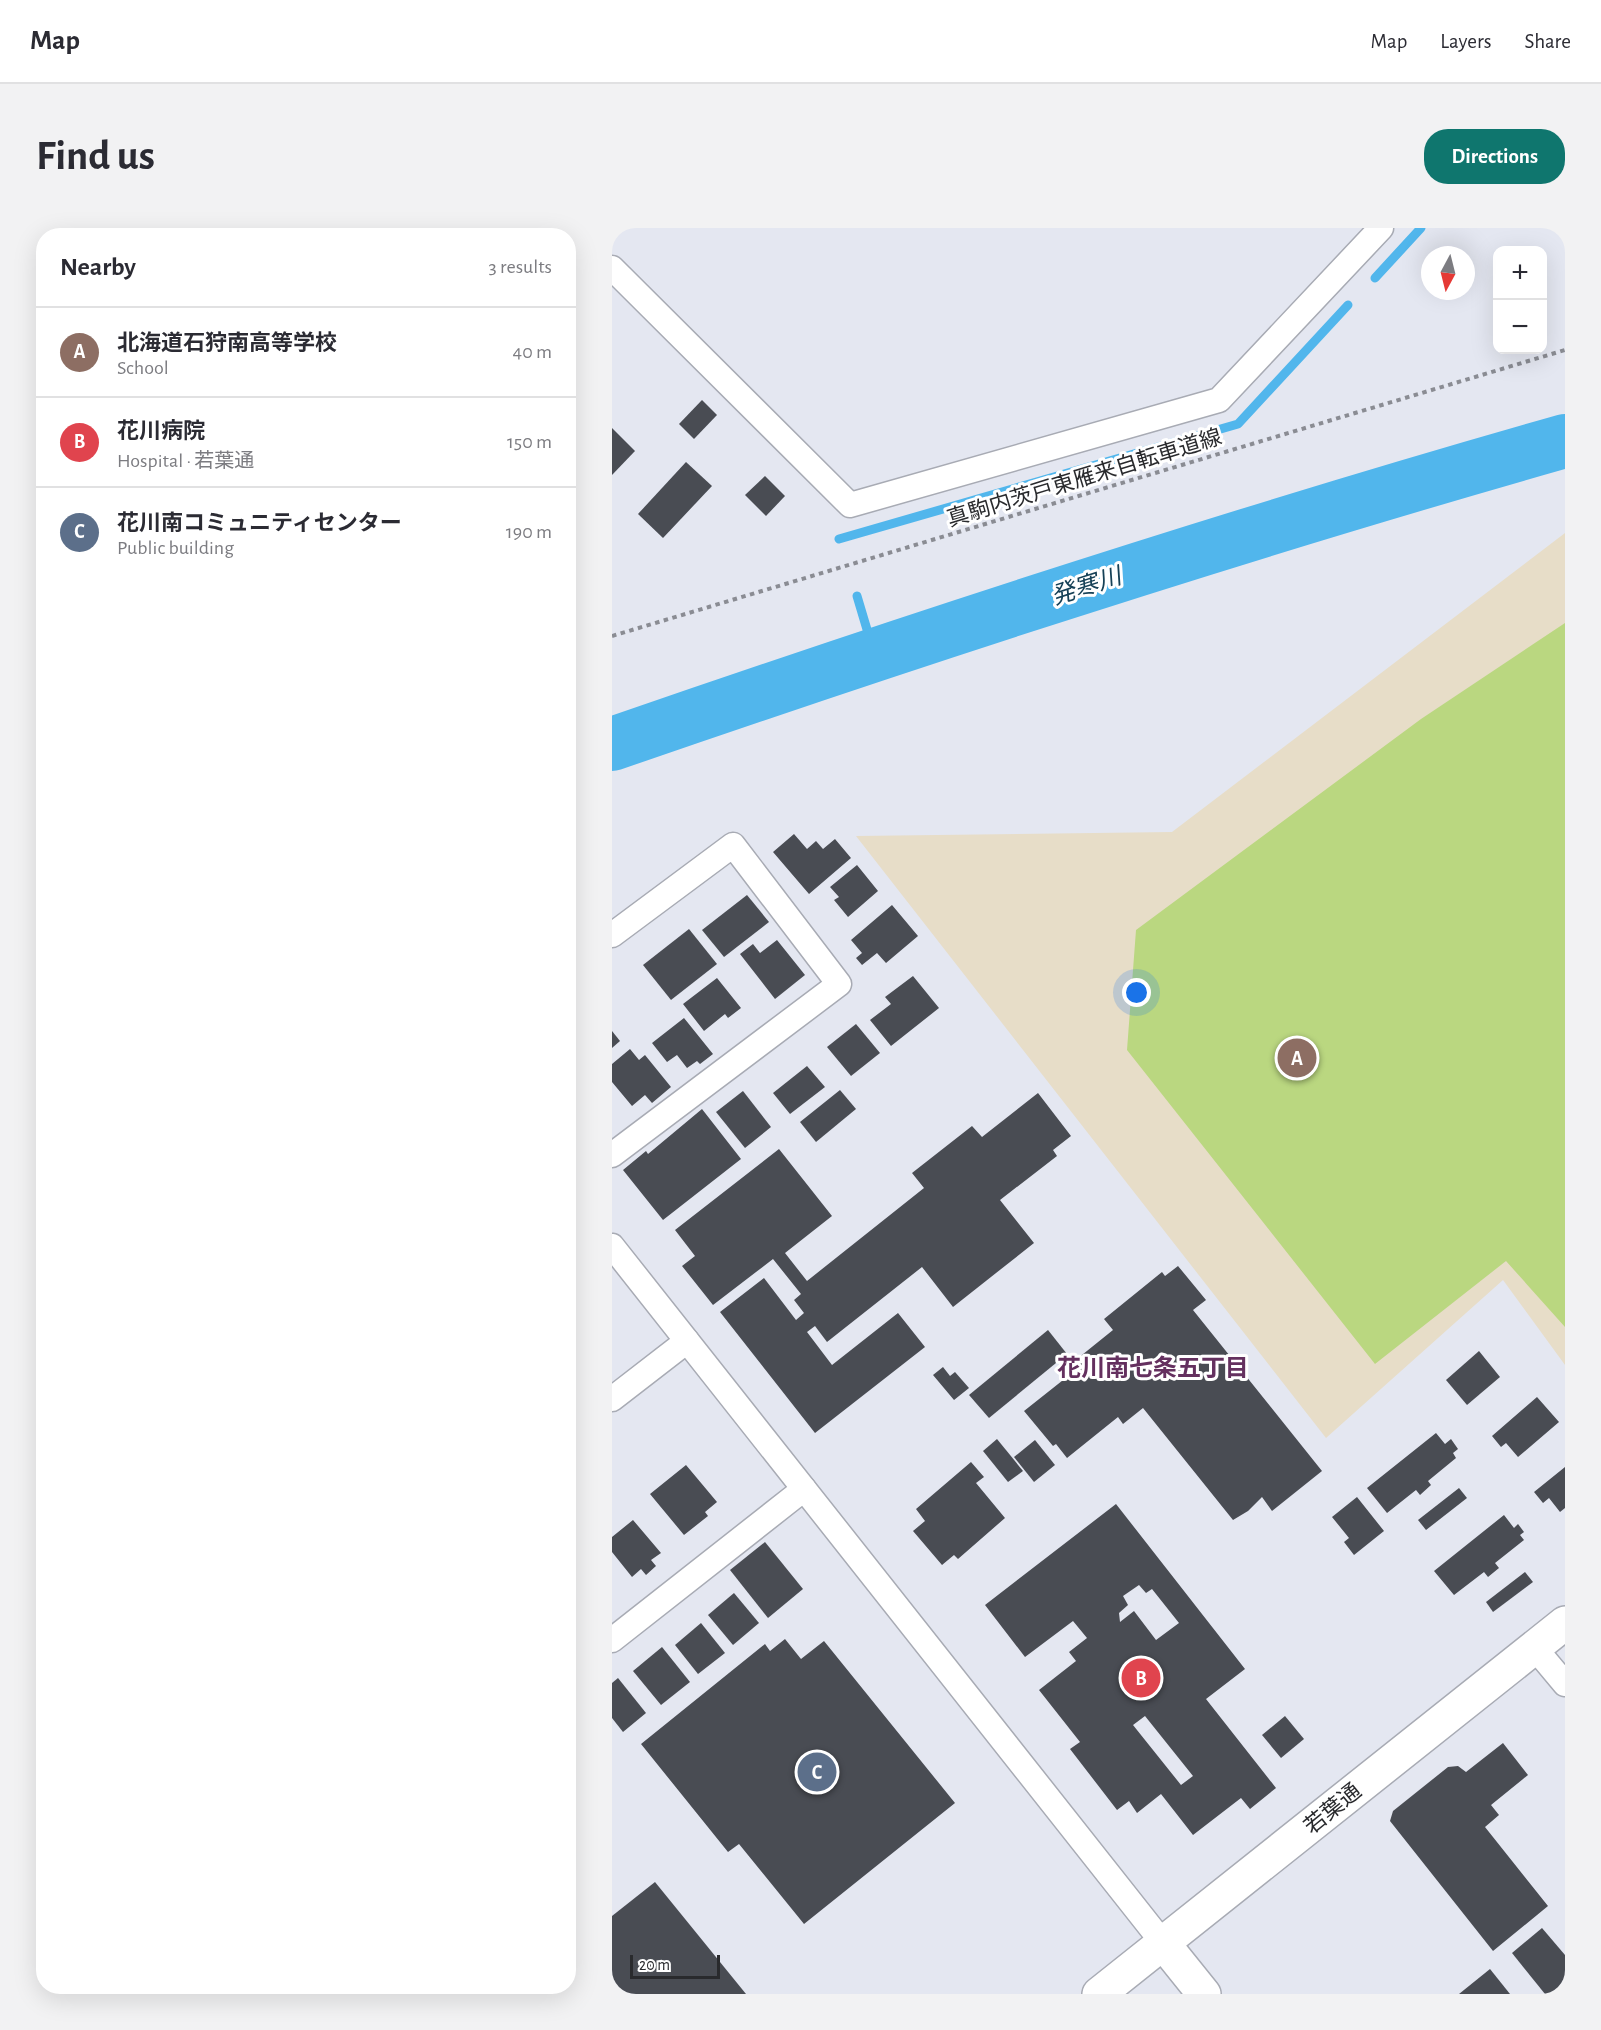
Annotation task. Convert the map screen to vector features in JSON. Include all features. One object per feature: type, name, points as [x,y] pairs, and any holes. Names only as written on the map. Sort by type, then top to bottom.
[{"type":"street","points":[[612,268],[850,505],[1219,400],[1381,228]]},
{"type":"street","points":[[612,935],[733,845],[839,984],[612,1155]]},
{"type":"street","points":[[612,1246],[1204,1994]]},
{"type":"street","points":[[612,1399],[687,1341]]},
{"type":"street","points":[[612,1640],[804,1489]]},
{"type":"street","name":"若葉通","points":[[1099,1994],[1565,1623]]},
{"type":"street","points":[[1534,1647],[1565,1684]]},
{"type":"path","name":"真駒内茨戸東雁来自転車道線","points":[[612,636],[1565,350]]},
{"type":"shaded area","points":[[1565,533],[1565,1365],[1503,1280],[1326,1438],[856,836],[1172,832]]},
{"type":"green space","points":[[1565,623],[1565,1327],[1506,1261],[1375,1364],[1127,1050],[1136,930],[1421,719]]},
{"type":"building","points":[[702,400],[717,415],[694,439],[679,424]]},
{"type":"building","points":[[612,428],[635,451],[612,475]]},
{"type":"building","points":[[686,462],[712,486],[663,538],[638,514]]},
{"type":"building","points":[[765,476],[785,496],[766,516],[745,495]]},
{"type":"building","points":[[794,834],[807,849],[816,841],[823,849],[835,839],[851,858],[809,894],[773,852]]},
{"type":"building","points":[[857,865],[878,891],[848,917],[834,900],[839,897],[830,887]]},
{"type":"building","points":[[747,895],[769,922],[724,957],[702,930]]},
{"type":"building","points":[[892,905],[918,936],[886,963],[877,953],[862,965],[856,958],[862,953],[851,940]]},
{"type":"building","points":[[689,929],[717,964],[671,1000],[643,965]]},
{"type":"building","points":[[777,940],[805,975],[775,999],[740,954],[753,944],[760,953]]},
{"type":"building","points":[[913,976],[939,1008],[891,1046],[870,1020],[891,1004],[885,997]]},
{"type":"building","points":[[717,978],[741,1008],[728,1018],[725,1014],[704,1031],[683,1004]]},
{"type":"building","points":[[684,1018],[713,1054],[700,1064],[697,1061],[687,1068],[677,1055],[667,1062],[652,1043]]},
{"type":"building","points":[[856,1024],[880,1053],[851,1076],[827,1047]]},
{"type":"building","points":[[612,1031],[620,1041],[612,1048]]},
{"type":"building","points":[[630,1049],[639,1060],[645,1055],[671,1087],[652,1103],[645,1095],[632,1106],[612,1082],[612,1064]]},
{"type":"building","points":[[807,1066],[825,1087],[790,1114],[773,1093]]},
{"type":"building","points":[[840,1090],[856,1109],[816,1142],[800,1122]]},
{"type":"building","points":[[743,1091],[771,1127],[745,1148],[716,1112]]},
{"type":"building","points":[[1038,1093],[1071,1136],[1053,1150],[1057,1156],[1000,1200],[1034,1243],[953,1307],[922,1267],[827,1342],[815,1326],[807,1332],[832,1365],[898,1313],[925,1347],[815,1433],[720,1312],[764,1278],[796,1320],[804,1313],[794,1300],[801,1294],[773,1259],[713,1305],[682,1266],[695,1256],[675,1230],[779,1149],[832,1216],[785,1253],[807,1281],[924,1188],[912,1173],[972,1126],[982,1137]]},
{"type":"building","points":[[702,1109],[741,1159],[663,1220],[623,1170],[646,1151],[648,1154]]},
{"type":"building","points":[[1178,1266],[1206,1300],[1193,1310],[1322,1471],[1272,1511],[1262,1497],[1248,1511],[1233,1520],[1143,1408],[1123,1424],[1118,1417],[1067,1458],[1056,1444],[1053,1446],[1024,1411],[1077,1369],[1072,1363],[1113,1330],[1104,1319],[1162,1272],[1165,1276]]},
{"type":"building","points":[[1048,1330],[1067,1354],[989,1418],[969,1395]]},
{"type":"building","points":[[1479,1351],[1500,1377],[1467,1405],[1446,1380]]},
{"type":"building","points":[[943,1367],[950,1376],[955,1372],[969,1388],[954,1400],[933,1375]]},
{"type":"building","points":[[1537,1397],[1559,1422],[1518,1457],[1506,1443],[1501,1447],[1492,1436]]},
{"type":"building","points":[[1436,1433],[1445,1444],[1451,1439],[1458,1449],[1453,1453],[1456,1458],[1428,1481],[1431,1485],[1420,1495],[1416,1490],[1387,1513],[1367,1488]]},
{"type":"building","points":[[997,1439],[1023,1471],[1008,1482],[983,1451]]},
{"type":"building","points":[[1035,1440],[1055,1465],[1034,1482],[1014,1457]]},
{"type":"building","points":[[971,1462],[984,1477],[976,1483],[1005,1518],[958,1559],[954,1555],[942,1565],[913,1531],[925,1521],[916,1509]]},
{"type":"building","points":[[686,1465],[717,1502],[705,1512],[708,1516],[684,1535],[650,1494]]},
{"type":"building","points":[[1565,1467],[1565,1508],[1560,1512],[1549,1498],[1543,1503],[1534,1492]]},
{"type":"building","points":[[1459,1488],[1467,1498],[1426,1530],[1418,1520]]},
{"type":"building","points":[[1357,1497],[1384,1531],[1354,1555],[1344,1542],[1349,1538],[1332,1517]]},
{"type":"building","points":[[1116,1504],[1245,1669],[1206,1699],[1276,1788],[1250,1809],[1241,1798],[1193,1835],[1161,1794],[1137,1813],[1129,1801],[1117,1810],[1070,1749],[1080,1742],[1039,1690],[1076,1661],[1069,1652],[1087,1638],[1073,1621],[1025,1657],[985,1605]],"holes":[[[1139,1585],[1146,1593],[1152,1589],[1179,1623],[1156,1640],[1134,1611],[1120,1622],[1119,1613],[1128,1605],[1123,1596]],[[1145,1716],[1193,1776],[1181,1785],[1133,1725]]]},
{"type":"building","points":[[1504,1515],[1514,1528],[1518,1524],[1524,1532],[1520,1535],[1524,1540],[1495,1563],[1499,1568],[1488,1577],[1484,1572],[1454,1595],[1434,1571]]},
{"type":"building","points":[[633,1520],[661,1553],[651,1560],[656,1566],[646,1575],[641,1569],[632,1577],[612,1552],[612,1537]]},
{"type":"building","points":[[765,1542],[803,1589],[768,1618],[730,1570]]},
{"type":"building","points":[[1525,1572],[1533,1582],[1493,1612],[1486,1602]]},
{"type":"building","points":[[734,1593],[759,1623],[733,1645],[708,1615]]},
{"type":"building","points":[[701,1623],[725,1653],[698,1674],[675,1645]]},
{"type":"building","points":[[785,1639],[801,1659],[824,1641],[955,1803],[804,1924],[739,1844],[728,1852],[641,1744],[765,1644],[770,1651]]},
{"type":"building","points":[[662,1647],[690,1682],[661,1705],[633,1671]]},
{"type":"building","points":[[618,1678],[646,1713],[623,1732],[612,1718],[612,1683]]},
{"type":"building","points":[[1285,1716],[1304,1739],[1281,1758],[1262,1735]]},
{"type":"building","points":[[1503,1743],[1528,1775],[1491,1805],[1499,1815],[1485,1827],[1548,1906],[1493,1951],[1390,1821],[1393,1811],[1448,1767],[1458,1766],[1466,1772]]},
{"type":"building","points":[[655,1882],[746,1994],[612,1994],[612,1916]]},
{"type":"building","points":[[1542,1928],[1565,1955],[1565,1994],[1545,1994],[1512,1953]]},
{"type":"building","points":[[1490,1969],[1510,1994],[1459,1994]]},
{"type":"waterway","points":[[1375,278],[1421,228]]},
{"type":"waterway","points":[[839,539],[1238,424],[1348,305]]},
{"type":"waterway","name":"発寒川","points":[[612,744],[849,663],[1205,548],[1565,441]]},
{"type":"waterway","points":[[857,596],[874,653]]},
{"type":"place","name":"北海道石狩南高等学校","points":[[1297,1058]]},
{"type":"place","name":"花川病院","points":[[1141,1678]]},
{"type":"place","name":"花川南コミュニティセンター","points":[[817,1772]]},
{"type":"district","name":"花川南七条五丁目","points":[[1153,1368]]}]
